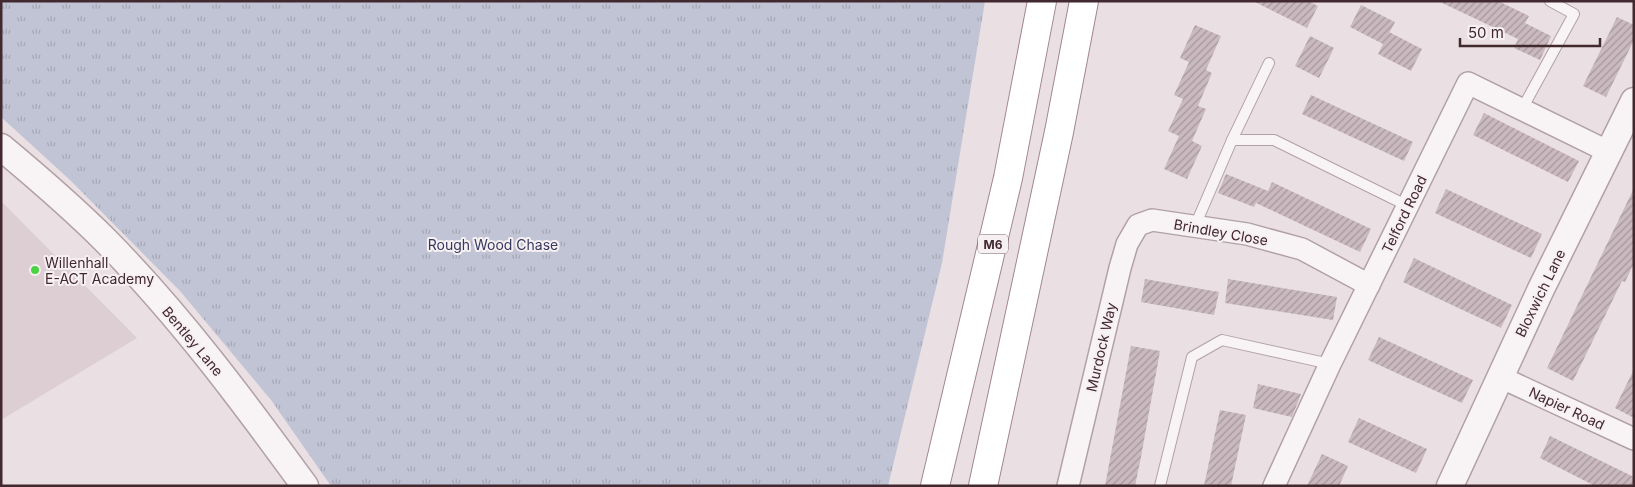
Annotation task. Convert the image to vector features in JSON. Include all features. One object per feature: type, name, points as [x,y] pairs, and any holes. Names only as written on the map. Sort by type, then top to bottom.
[{"type":"highway","name":"M6","points":[[935,486],[1008,178],[1042,1]]},
{"type":"highway","points":[[983,486],[1059,132],[1084,1]]},
{"type":"street","name":"Telford Road","points":[[1274,486],[1330,364],[1468,83],[1609,152]]},
{"type":"street","name":"Bloxwich Lane","points":[[1450,486],[1540,290],[1634,101]]},
{"type":"street","name":"Bentley Lane","points":[[1,147],[44,182],[106,241],[134,272],[207,356],[250,410],[305,486]]},
{"type":"street","name":"Brindley Close","points":[[1152,220],[1247,234],[1302,249],[1369,285]]},
{"type":"street","name":"Murdock Way","points":[[1068,486],[1127,244],[1138,225],[1152,220]]},
{"type":"street","name":"Napier Road","points":[[1500,377],[1634,439]]},
{"type":"lane","points":[[1522,109],[1574,14],[1550,1]]},
{"type":"lane","points":[[1195,226],[1232,140],[1269,63]]},
{"type":"lane","points":[[1232,140],[1274,140],[1408,206]]},
{"type":"lane","points":[[1160,486],[1192,357],[1222,340],[1330,364]]},
{"type":"shaded area","name":"Willenhall E-ACT Academy","points":[[1,201],[137,338],[1,420]]},
{"type":"green space","name":"Rough Wood Chase","points":[[1,1],[985,1],[942,263],[888,486],[331,486],[271,400],[180,291],[70,180],[1,117]]},
{"type":"building","points":[[1253,1],[1308,1],[1318,6],[1307,28]]},
{"type":"building","points":[[1438,1],[1498,1],[1529,16],[1525,23],[1551,36],[1540,60],[1514,48],[1518,39]]},
{"type":"building","points":[[1361,5],[1395,22],[1390,32],[1422,49],[1411,71],[1378,54],[1383,44],[1350,27]]},
{"type":"building","points":[[1617,17],[1634,25],[1634,40],[1606,97],[1583,86]]},
{"type":"building","points":[[1195,25],[1221,36],[1206,70],[1212,73],[1198,106],[1206,109],[1192,141],[1202,146],[1187,179],[1164,169],[1179,136],[1168,131],[1183,99],[1174,95],[1189,62],[1180,58]]},
{"type":"building","points":[[1310,36],[1334,48],[1319,78],[1295,66]]},
{"type":"building","points":[[1311,95],[1413,142],[1404,161],[1302,114]]},
{"type":"building","points":[[1484,113],[1579,161],[1568,182],[1473,135]]},
{"type":"building","points":[[1226,174],[1268,191],[1272,182],[1371,229],[1360,252],[1256,203],[1254,207],[1218,193]]},
{"type":"building","points":[[1634,188],[1634,263],[1625,282],[1622,281],[1573,381],[1547,368]]},
{"type":"building","points":[[1446,189],[1542,234],[1531,258],[1435,213]]},
{"type":"building","points":[[1414,258],[1512,305],[1501,328],[1403,282]]},
{"type":"building","points":[[1145,279],[1219,292],[1214,315],[1141,302]]},
{"type":"building","points":[[1228,279],[1337,297],[1333,320],[1225,303]]},
{"type":"building","points":[[1379,337],[1473,380],[1462,403],[1368,360]]},
{"type":"building","points":[[1131,346],[1160,351],[1141,457],[1135,486],[1105,486]]},
{"type":"building","points":[[1634,369],[1634,418],[1615,408]]},
{"type":"building","points":[[1258,384],[1301,394],[1292,417],[1253,408]]},
{"type":"building","points":[[1220,410],[1246,415],[1231,486],[1204,486]]},
{"type":"building","points":[[1359,418],[1427,449],[1416,473],[1348,442]]},
{"type":"building","points":[[1550,436],[1634,477],[1634,486],[1595,486],[1540,458]]},
{"type":"building","points":[[1322,454],[1348,466],[1339,486],[1307,486]]},
{"type":"place","name":"Willenhall E-ACT Academy","points":[[35,270]]}]
